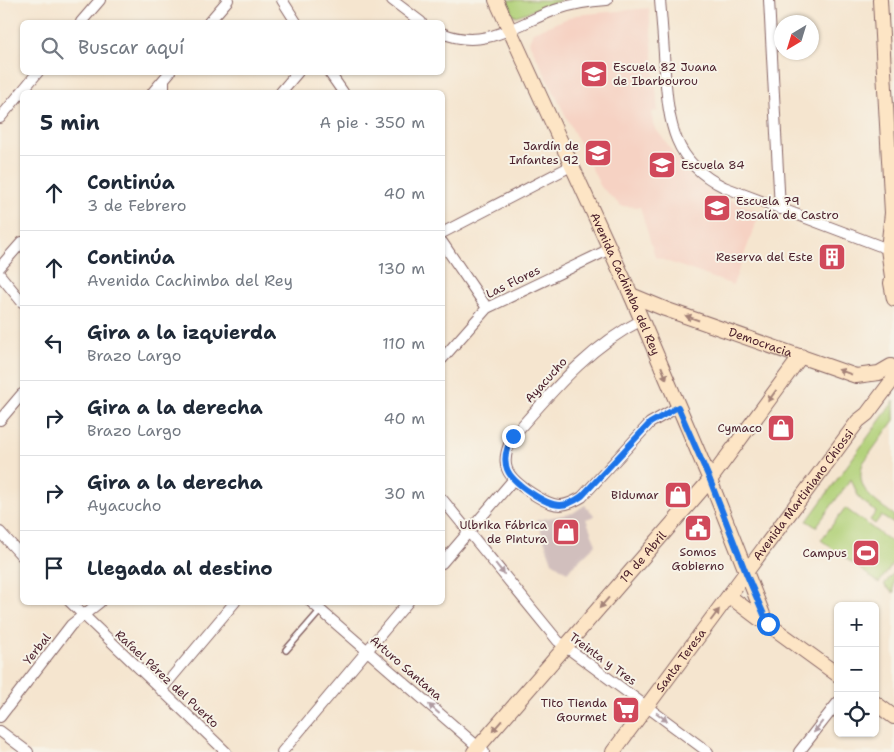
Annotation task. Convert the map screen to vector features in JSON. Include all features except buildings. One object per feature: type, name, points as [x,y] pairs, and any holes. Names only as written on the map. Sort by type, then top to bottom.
[{"type":"street","points":[[82,20],[100,0]]},
{"type":"street","points":[[282,0],[295,20]]},
{"type":"street","points":[[392,0],[418,20]]},
{"type":"street","name":"Avenida Cachimba del Rey","points":[[496,0],[644,324],[747,571],[772,626]]},
{"type":"street","points":[[445,34],[463,39],[478,40],[496,36],[557,9],[584,1],[608,0]]},
{"type":"street","points":[[660,0],[668,113],[674,135],[682,151],[693,166],[706,178],[780,209],[888,249]]},
{"type":"street","points":[[769,0],[780,209]]},
{"type":"street","points":[[880,0],[890,115],[893,216],[888,249],[894,309]]},
{"type":"street","points":[[211,20],[226,1]]},
{"type":"street","points":[[23,90],[36,75]]},
{"type":"street","points":[[283,90],[295,75]]},
{"type":"street","points":[[332,75],[342,90]]},
{"type":"street","points":[[155,90],[167,76]]},
{"type":"street","points":[[164,90],[167,76]]},
{"type":"street","points":[[0,118],[20,94]]},
{"type":"street","points":[[445,231],[573,165]]},
{"type":"street","points":[[0,268],[20,244]]},
{"type":"street","points":[[445,246],[487,308]]},
{"type":"street","name":"Las Flores","points":[[445,356],[487,308],[610,249]]},
{"type":"street","points":[[0,275],[20,300]]},
{"type":"street","name":"Democracia","points":[[631,295],[665,309],[856,376],[879,373],[893,368]]},
{"type":"street","points":[[644,324],[665,309]]},
{"type":"street","name":"Ayacucho","points":[[513,480],[507,469],[506,458],[508,446],[513,436],[578,364],[596,348],[644,324]]},
{"type":"street","name":"19 de Abril","points":[[479,750],[710,480],[801,356]]},
{"type":"street","name":"Avenida Martiniano Chiossi","points":[[747,571],[858,420],[861,411],[893,368]]},
{"type":"street","points":[[0,420],[20,396]]},
{"type":"street","points":[[445,559],[513,480],[547,502],[560,505],[573,502],[582,496],[650,423],[678,407]]},
{"type":"street","name":"Treinta y Tres","points":[[445,503],[558,641],[708,752]]},
{"type":"street","points":[[0,532],[20,551]]},
{"type":"street","points":[[735,539],[742,546],[752,549],[768,543]]},
{"type":"street","name":"Santa Teresa","points":[[613,752],[747,571]]},
{"type":"street","points":[[729,596],[834,672]]},
{"type":"street","name":"Rafael Pérez del Puerto","points":[[73,605],[226,752]]},
{"type":"street","name":"Yerbal","points":[[0,717],[71,625],[96,605]]},
{"type":"street","points":[[161,690],[232,605]]},
{"type":"street","name":"Arturo Santana","points":[[313,605],[479,750]]},
{"type":"street","points":[[282,752],[405,605]]},
{"type":"street","points":[[879,706],[894,718]]},
{"type":"street","points":[[799,752],[834,707]]},
{"type":"street","points":[[0,731],[28,752]]},
{"type":"lane","points":[[286,650],[320,611]]},
{"type":"shaded area","points":[[649,8],[658,111],[652,112],[653,125],[692,178],[718,195],[760,212],[733,285],[655,257],[640,207],[621,206],[601,187],[529,42],[533,32],[576,15]]},
{"type":"shaded area","name":"Ulbrika Fábrica de Pintura","points":[[585,505],[595,516],[586,519],[596,544],[567,572],[552,562],[537,520],[573,513]]},
{"type":"green space","points":[[505,0],[563,0],[516,16],[512,14]]},
{"type":"green space","points":[[894,401],[894,420],[863,463],[861,481],[873,500],[894,515],[894,524],[881,516],[875,524],[870,520],[876,512],[859,498],[851,479],[816,527],[807,521]]},
{"type":"green space","name":"Campus","points":[[845,508],[894,544],[894,562],[879,583],[821,540]]},
{"type":"green space","points":[[894,572],[894,593],[884,585]]},
{"type":"place","name":"Escuela 82 Juana de Ibarbourou","points":[[594,74]]},
{"type":"place","name":"Jardín de Infantes 92","points":[[598,153]]},
{"type":"place","name":"Escuela 84","points":[[662,165]]},
{"type":"place","name":"Escuela 79 Rosalía de Castro","points":[[717,208]]},
{"type":"place","name":"Reserva del Este","points":[[832,257]]},
{"type":"place","name":"Cymaco","points":[[781,428]]},
{"type":"place","name":"Bidumar","points":[[678,495]]},
{"type":"place","name":"Somos Gobierno","points":[[698,528]]},
{"type":"place","name":"Ulbrika Fábrica de Pintura","points":[[566,532]]},
{"type":"place","name":"Campus","points":[[866,553]]},
{"type":"place","name":"Tito Tienda Gourmet","points":[[626,710]]},
{"type":"route","points":[[513,436],[508,446],[506,458],[507,469],[513,480],[547,502],[560,505],[573,502],[582,496],[650,423],[678,407],[735,539],[746,573],[768,624]]}]
